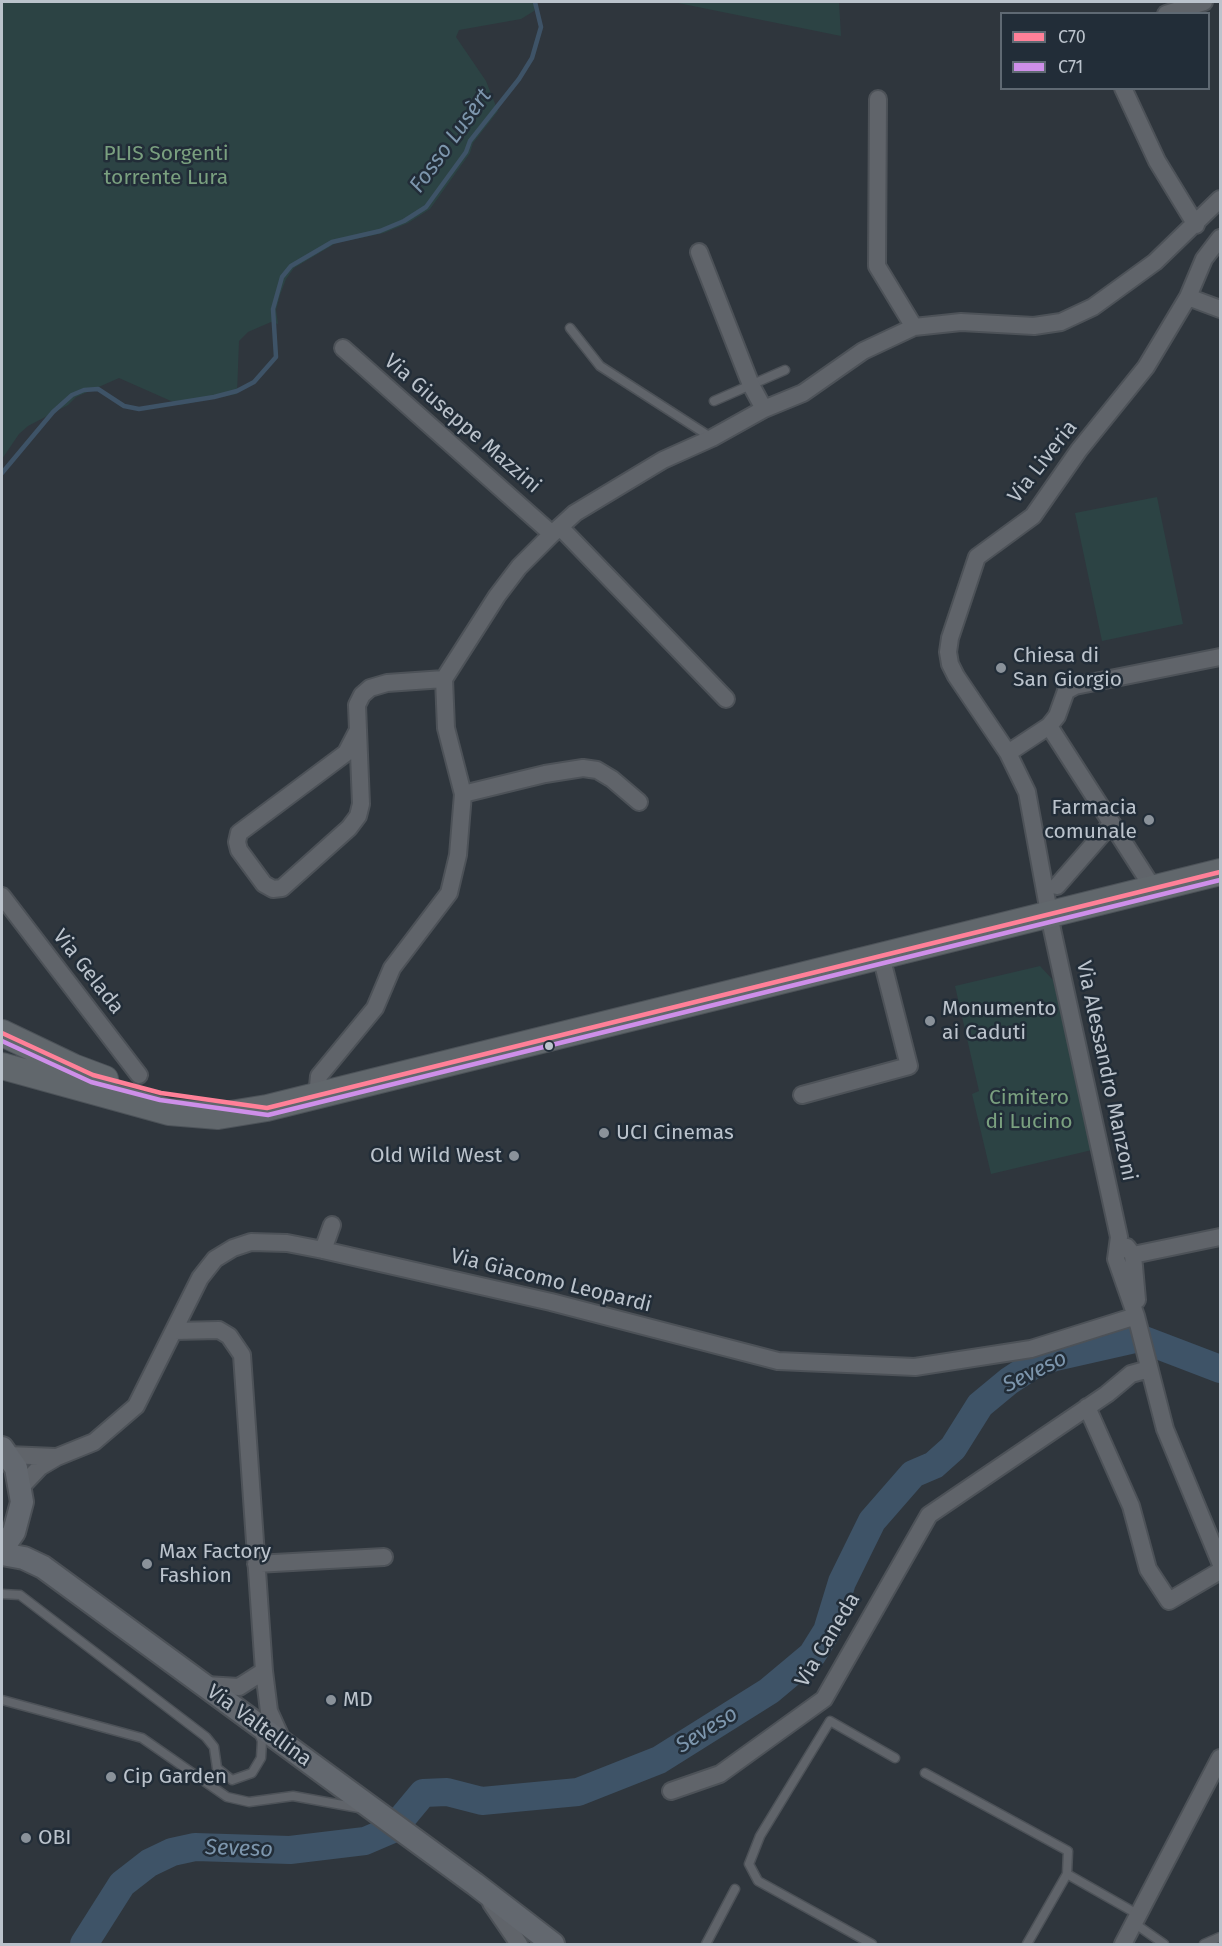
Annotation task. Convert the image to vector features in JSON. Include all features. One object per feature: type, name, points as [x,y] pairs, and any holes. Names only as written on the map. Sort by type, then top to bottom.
[{"type":"main road","points":[[2,1066],[170,1112],[218,1116],[267,1108],[317,1096],[1221,872]]},
{"type":"main road","points":[[2,1034],[93,1075],[161,1093],[267,1108]]},
{"type":"street","points":[[1172,12],[1204,2]]},
{"type":"street","points":[[1124,90],[1157,161],[1196,225]]},
{"type":"street","points":[[878,99],[877,266],[914,327]]},
{"type":"street","points":[[317,1096],[319,1076],[375,1008],[392,968],[449,893],[458,855],[463,794],[446,728],[444,680],[497,596],[519,567],[575,513],[604,495],[663,460],[712,438],[764,409],[803,393],[871,347],[914,327],[961,321],[1034,326],[1061,322],[1093,307],[1155,262],[1221,199]]},
{"type":"street","name":"Via Liveria","points":[[1049,914],[1027,792],[1008,753],[950,664],[950,638],[977,557],[1033,516],[1079,450],[1146,367],[1188,297],[1204,260],[1221,238]]},
{"type":"street","points":[[699,252],[751,385],[764,409]]},
{"type":"street","points":[[1188,297],[1221,309]]},
{"type":"street","name":"Via Giuseppe Mazzini","points":[[343,348],[556,531],[726,699]]},
{"type":"street","points":[[1008,753],[1049,726],[1057,716],[1066,691],[1075,686],[1221,657]]},
{"type":"street","points":[[358,730],[346,753],[239,833],[238,850],[264,884],[273,889],[282,888],[349,828],[358,816],[361,804],[357,705],[362,695],[370,688],[387,683],[444,680]]},
{"type":"street","points":[[1049,726],[1153,888]]},
{"type":"street","points":[[463,794],[544,774],[583,768],[605,774],[639,802]]},
{"type":"street","points":[[1057,886],[1112,823]]},
{"type":"street","name":"Via Gelada","points":[[2,897],[139,1075]]},
{"type":"street","name":"Via Alessandro Manzoni","points":[[1049,914],[1119,1237],[1116,1259],[1138,1322],[1165,1429],[1221,1562]]},
{"type":"street","points":[[802,1095],[909,1066],[881,956]]},
{"type":"street","points":[[323,1250],[333,1225]]},
{"type":"street","name":"Via Alessandro Manzoni","points":[[1119,1237],[1133,1255],[1138,1322]]},
{"type":"street","points":[[1133,1255],[1221,1237]]},
{"type":"street","name":"Via Giacomo Leopardi","points":[[22,1486],[40,1467],[57,1457],[94,1442],[136,1406],[200,1278],[215,1259],[233,1248],[251,1242],[287,1243],[323,1250],[551,1302],[778,1361],[915,1367],[1030,1349],[1138,1322]]},
{"type":"street","points":[[174,1331],[219,1330],[237,1344],[242,1355],[264,1671],[269,1711],[285,1745]]},
{"type":"street","points":[[1148,1365],[1131,1374],[1087,1407],[1131,1506],[1148,1569],[1169,1600],[1221,1571]]},
{"type":"street","name":"Via Caneda","points":[[671,1791],[720,1774],[824,1699],[928,1515],[1087,1407]]},
{"type":"street","points":[[2,1549],[14,1532],[20,1518],[22,1486],[16,1468],[5,1451]]},
{"type":"street","name":"Via Giacomo Leopardi","points":[[5,1451],[57,1457]]},
{"type":"street","name":"Via Valtellina","points":[[20,1518],[29,1548],[43,1567]]},
{"type":"street","name":"Via Valtellina","points":[[2,1554],[24,1558],[43,1567],[475,1884],[553,1944]]},
{"type":"street","points":[[256,1564],[384,1557]]},
{"type":"street","points":[[203,1685],[239,1687],[264,1671]]},
{"type":"street","points":[[1123,1944],[1221,1758]]},
{"type":"street","name":"Via Valtellina","points":[[475,1884],[497,1909],[519,1944]]},
{"type":"lane","points":[[570,328],[600,366],[712,438]]},
{"type":"lane","points":[[714,401],[785,370]]},
{"type":"lane","points":[[2,1594],[20,1595],[207,1737],[214,1747],[217,1768],[232,1780],[252,1773],[261,1758],[262,1741],[254,1722]]},
{"type":"lane","points":[[2,1700],[142,1738],[227,1797],[249,1802],[272,1798],[303,1797],[343,1804],[379,1814]]},
{"type":"lane","points":[[872,1944],[758,1881],[749,1864],[760,1836],[830,1721],[895,1758]]},
{"type":"lane","points":[[925,1773],[1068,1851],[1067,1874],[1027,1944]]},
{"type":"lane","points":[[1067,1874],[1137,1919],[1164,1944]]},
{"type":"lane","points":[[706,1944],[735,1889]]},
{"type":"lane","points":[[1204,1944],[1221,1937]]},
{"type":"green space","name":"PLIS Sorgenti torrente Lura","points":[[2,2],[537,2],[534,11],[521,19],[459,30],[456,37],[486,81],[498,111],[473,143],[470,153],[430,209],[408,223],[384,233],[336,243],[294,268],[286,279],[280,295],[276,310],[278,324],[271,322],[248,332],[239,341],[237,394],[180,405],[119,378],[76,397],[68,405],[28,426],[19,434],[2,459]]},
{"type":"green space","points":[[673,2],[839,2],[841,36]]},
{"type":"green space","points":[[1157,497],[1183,624],[1102,641],[1075,513]]},
{"type":"green space","name":"Cimitero di Lucino","points":[[1040,966],[1053,980],[1092,1150],[991,1174],[972,1094],[979,1091],[955,986]]},
{"type":"waterway","name":"Fosso Lusèrt","points":[[2,473],[53,412],[72,395],[84,390],[98,389],[124,406],[139,409],[214,397],[237,391],[254,382],[276,357],[273,309],[282,277],[291,266],[332,242],[380,231],[404,221],[426,207],[466,152],[470,141],[519,79],[532,58],[541,27],[535,2]]},
{"type":"waterway","name":"Seveso","points":[[84,1944],[122,1884],[149,1863],[172,1852],[195,1847],[290,1850],[365,1841],[393,1829],[423,1793],[447,1792],[482,1801],[578,1792],[659,1760],[769,1691],[812,1655],[827,1631],[842,1582],[872,1521],[913,1474],[934,1465],[953,1448],[980,1405],[1009,1381],[1035,1364],[1055,1357],[1139,1338],[1220,1369]]},
{"type":"transit line","name":"C70","points":[[2,1033],[93,1075],[161,1093],[267,1108],[1220,872]]},
{"type":"transit line","name":"C71","points":[[2,1041],[91,1082],[160,1100],[268,1115],[1220,880]]},
{"type":"place","name":"Chiesa di San Giorgio","points":[[1001,668]]},
{"type":"place","name":"Farmacia comunale","points":[[1149,820]]},
{"type":"place","name":"Monumento ai Caduti","points":[[930,1021]]},
{"type":"place","name":"UCI Cinemas","points":[[604,1133]]},
{"type":"place","name":"Old Wild West","points":[[514,1156]]},
{"type":"place","name":"Max Factory Fashion","points":[[147,1564]]},
{"type":"place","name":"MD","points":[[331,1700]]},
{"type":"place","name":"Cip Garden","points":[[111,1777]]},
{"type":"place","name":"OBI","points":[[26,1838]]}]
